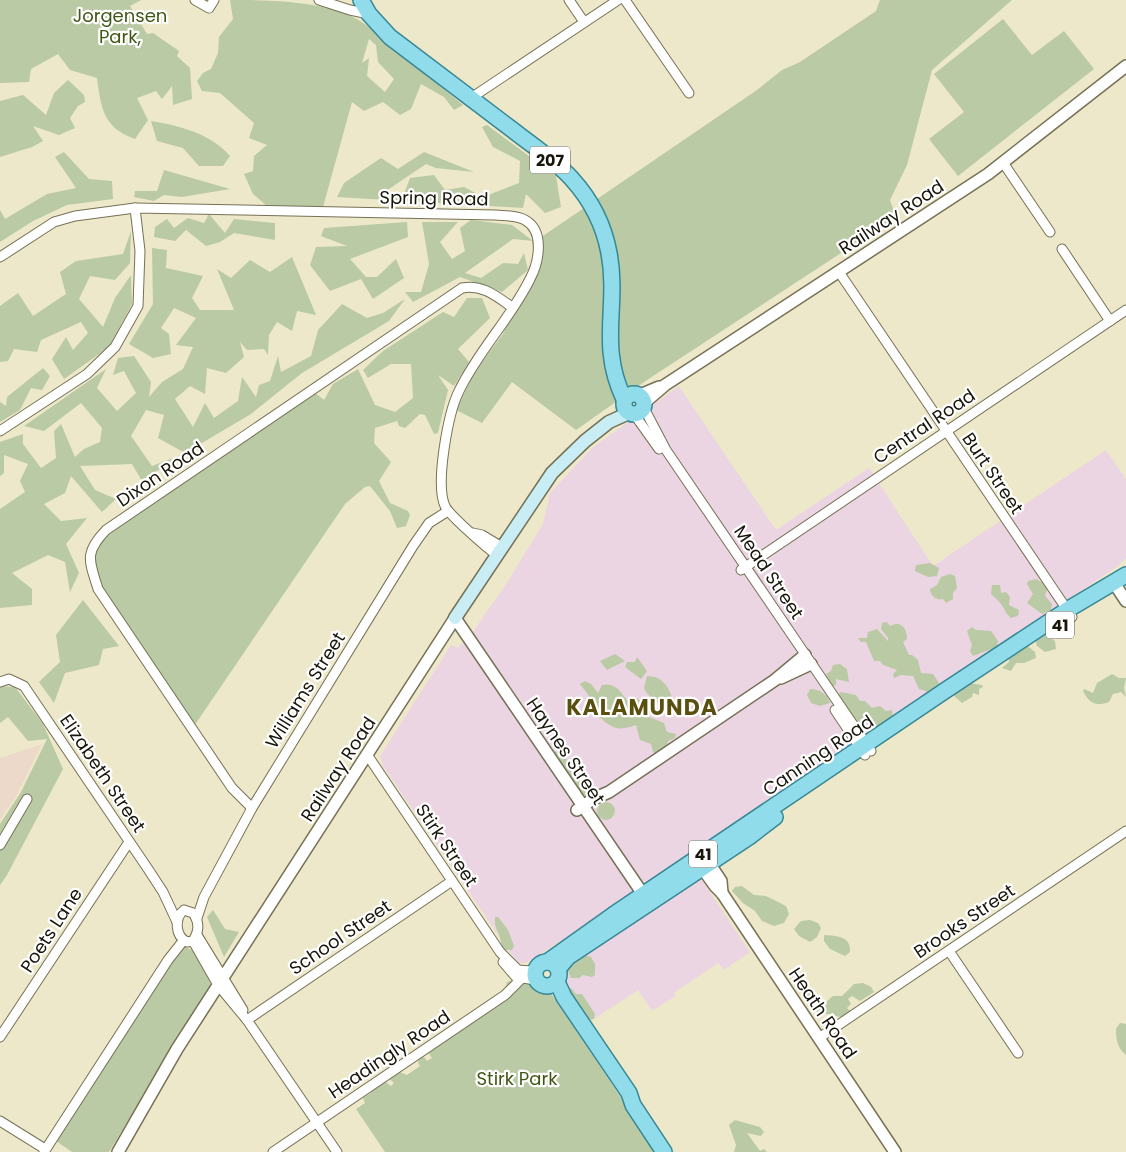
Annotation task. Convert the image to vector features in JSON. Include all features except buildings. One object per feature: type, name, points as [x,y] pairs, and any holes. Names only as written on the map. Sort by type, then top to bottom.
[{"type":"main road","name":"207","points":[[361,0],[369,14],[390,37],[562,169],[581,190],[595,213],[605,238],[610,262],[609,337],[615,373],[634,404]]},
{"type":"main road","name":"Railway Road","points":[[452,623],[552,474],[575,449],[634,404]]},
{"type":"main road","name":"Canning Road","points":[[547,975],[568,957],[643,902],[735,839],[785,809],[866,750],[1120,579]]},
{"type":"main road","points":[[547,975],[564,997],[578,1025],[600,1058],[629,1092],[633,1105],[664,1152]]},
{"type":"street","points":[[195,0],[209,8],[214,0]]},
{"type":"street","points":[[319,0],[369,14]]},
{"type":"street","points":[[569,0],[584,22]]},
{"type":"street","points":[[471,98],[618,0]]},
{"type":"street","points":[[625,0],[689,93]]},
{"type":"street","name":"Railway Road","points":[[634,404],[1004,164],[1126,66]]},
{"type":"street","points":[[1004,164],[1050,232]]},
{"type":"street","points":[[0,431],[87,374],[115,347],[138,306],[140,251],[135,208]]},
{"type":"street","name":"Spring Road","points":[[0,257],[54,222],[75,216],[135,208],[516,216],[525,220],[534,230],[538,250],[531,278],[469,374],[450,413],[442,494],[448,511]]},
{"type":"street","points":[[1062,249],[1110,321]]},
{"type":"street","name":"Burt Street","points":[[839,272],[1069,614]]},
{"type":"street","name":"Dixon Road","points":[[252,808],[232,788],[98,589],[90,564],[92,544],[106,530],[462,288],[478,288],[490,292],[512,307]]},
{"type":"street","name":"Central Road","points":[[743,568],[1126,310]]},
{"type":"street","name":"Mead Street","points":[[634,404],[866,750]]},
{"type":"street","points":[[448,511],[473,533],[478,541],[500,551]]},
{"type":"street","name":"Williams Street","points":[[188,938],[199,924],[197,918],[204,897],[252,808],[413,546],[429,523],[448,511]]},
{"type":"street","points":[[1120,579],[1126,601]]},
{"type":"street","name":"Railway Road","points":[[118,1152],[138,1113],[221,981],[368,756],[452,623]]},
{"type":"street","name":"Haynes Street","points":[[452,623],[480,660],[643,902]]},
{"type":"street","points":[[582,812],[774,680],[805,661]]},
{"type":"street","name":"Elizabeth Street","points":[[4,680],[24,686],[163,892],[177,922],[188,938]]},
{"type":"street","name":"Stirk Street","points":[[368,756],[500,952],[509,972],[521,979]]},
{"type":"street","points":[[0,845],[27,799]]},
{"type":"street","name":"Brooks Street","points":[[819,1038],[1126,831]]},
{"type":"street","name":"Poets Lane","points":[[0,1037],[128,842]]},
{"type":"street","name":"Heath Road","points":[[703,861],[721,881],[722,893],[895,1152]]},
{"type":"street","name":"School Street","points":[[247,1020],[452,881]]},
{"type":"street","name":"Elizabeth Street","points":[[163,892],[197,918]]},
{"type":"street","name":"Williams Street","points":[[177,922],[177,917],[204,897]]},
{"type":"street","points":[[0,1121],[44,1150],[168,960],[188,938],[221,981],[337,1152]]},
{"type":"street","points":[[949,951],[1018,1053]]},
{"type":"street","name":"Stirk Street","points":[[500,952],[518,970],[547,975]]},
{"type":"street","points":[[521,979],[547,975]]},
{"type":"street","name":"Headingly Road","points":[[273,1152],[505,995],[521,979]]},
{"type":"shaded area","points":[[679,386],[776,530],[869,468],[933,566],[1106,450],[1126,479],[1126,558],[1118,566],[686,856],[750,952],[724,970],[718,963],[674,993],[676,996],[652,1011],[638,990],[591,1021],[567,983],[569,969],[575,964],[561,941],[526,963],[519,963],[383,766],[380,756],[451,645],[458,648],[475,629],[508,581],[543,524],[550,493],[593,447]]},
{"type":"shaded area","points":[[42,744],[18,793],[0,820],[0,758]]},
{"type":"green space","name":"Jorgensen Park,","points":[[0,0],[141,0],[130,6],[147,34],[153,33],[179,51],[177,56],[190,68],[192,99],[173,105],[172,86],[162,99],[156,91],[137,98],[148,120],[135,139],[116,129],[110,123],[102,108],[97,78],[70,70],[58,54],[31,69],[29,82],[0,83]]},
{"type":"green space","points":[[230,0],[266,0],[307,4],[345,14],[361,21],[463,105],[454,110],[444,97],[421,84],[411,109],[400,115],[383,102],[364,111],[352,102],[323,207],[267,206],[253,194],[244,174],[253,171],[254,156],[267,145],[249,138],[254,123],[220,93],[202,91],[197,81],[203,73],[211,69],[218,53],[219,37],[233,19]],"holes":[[[369,39],[376,45],[378,62],[394,79],[385,92],[367,76],[369,58],[362,63]]]},
{"type":"green space","points":[[880,0],[1012,0],[932,70],[907,165],[890,200],[896,217],[647,380],[576,430],[512,382],[482,423],[456,410],[475,371],[503,334],[515,308],[538,270],[537,240],[757,90],[782,70],[800,62],[876,11]]},
{"type":"green space","points":[[1003,19],[1032,55],[1064,31],[1094,69],[958,176],[929,139],[964,112],[934,74]]},
{"type":"green space","points":[[68,80],[84,95],[85,102],[78,106],[70,118],[75,128],[59,135],[33,126],[43,141],[32,147],[0,157],[0,101],[23,95],[46,115],[54,93]]},
{"type":"green space","points":[[151,121],[173,125],[204,136],[230,156],[223,166],[199,166],[183,148],[157,141]]},
{"type":"green space","points":[[487,125],[556,176],[561,207],[545,213],[526,194],[523,208],[337,197],[344,183],[381,158],[398,169],[424,152],[474,172],[436,168],[426,164],[383,193],[404,194],[410,178],[434,175],[445,190],[464,187],[483,197],[519,183],[520,161],[493,147],[482,127]]},
{"type":"green space","points":[[64,152],[89,179],[112,181],[113,199],[67,205],[33,221],[0,242],[0,210],[5,219],[47,194],[76,188],[55,157]]},
{"type":"green space","points":[[164,170],[230,189],[182,197],[164,195],[154,201],[134,197],[135,191],[157,191]]},
{"type":"green space","points":[[209,214],[225,233],[234,219],[275,223],[275,240],[234,233],[220,242],[206,246],[186,230],[175,241],[154,237],[155,227],[167,219],[174,228],[188,218],[204,223]]},
{"type":"green space","points":[[471,220],[512,225],[533,241],[513,239],[465,273],[481,278],[503,263],[518,264],[524,253],[528,270],[502,292],[460,277],[413,302],[405,292],[421,292],[429,264],[422,222],[458,222],[440,242],[452,259],[465,251],[460,228]]},
{"type":"green space","points":[[407,222],[408,237],[350,259],[366,277],[377,277],[396,259],[404,278],[373,299],[361,279],[330,291],[310,265],[316,247],[347,246],[321,236],[324,228]]},
{"type":"green space","points":[[131,231],[130,263],[115,280],[90,276],[79,299],[103,327],[115,298],[131,275],[132,304],[109,347],[64,379],[52,359],[66,337],[73,350],[88,333],[81,322],[41,340],[37,352],[14,349],[8,361],[0,362],[0,306],[18,293],[33,316],[66,294],[60,272],[76,261],[123,254]]},
{"type":"green space","points":[[152,248],[167,250],[166,268],[203,276],[192,298],[200,310],[234,310],[217,269],[231,278],[250,260],[270,272],[292,257],[316,315],[297,311],[292,331],[277,322],[269,335],[268,355],[264,349],[247,350],[240,342],[244,357],[226,373],[207,368],[205,394],[190,386],[175,399],[193,427],[205,403],[214,418],[238,401],[242,377],[256,397],[259,385],[270,381],[278,356],[281,372],[311,356],[318,330],[342,304],[367,318],[383,313],[405,299],[389,321],[302,373],[251,414],[185,453],[158,438],[164,415],[146,410],[131,436],[152,466],[181,455],[142,481],[132,464],[80,466],[95,490],[116,499],[102,512],[71,476],[65,493],[44,504],[61,521],[87,518],[66,544],[79,573],[70,592],[65,562],[48,555],[12,573],[32,589],[32,605],[0,608],[0,509],[25,492],[20,481],[28,464],[4,455],[4,473],[0,476],[0,442],[23,434],[23,444],[41,468],[56,458],[54,431],[61,424],[75,457],[84,449],[100,442],[102,428],[81,403],[44,431],[24,426],[106,369],[97,388],[117,411],[136,393],[124,371],[113,375],[118,358],[134,356],[151,382],[149,397],[162,382],[183,369],[193,347],[176,345],[196,318],[174,308],[161,328],[169,334],[171,354],[153,358],[129,344],[153,304]]},
{"type":"green space","points":[[467,298],[482,298],[490,318],[458,349],[469,362],[454,386],[438,375],[448,390],[438,433],[434,434],[425,415],[420,414],[405,428],[399,426],[397,421],[375,428],[374,443],[391,462],[379,481],[390,503],[408,511],[410,515],[406,526],[397,528],[390,511],[370,486],[365,487],[345,504],[192,729],[98,589],[92,544],[314,392],[324,400],[333,384],[358,369],[375,405],[395,412],[413,398],[411,364],[391,364],[368,378],[363,370],[383,351],[443,312],[454,317]]},
{"type":"green space","points":[[43,368],[50,376],[42,390],[31,388],[20,410],[0,422],[0,402],[6,406],[7,397]]},
{"type":"green space","points":[[930,563],[939,568],[937,576],[928,577],[915,571],[916,565]]},
{"type":"green space","points":[[950,574],[955,576],[957,588],[953,593],[953,599],[946,603],[943,599],[934,597],[930,589],[937,585],[941,577]]},
{"type":"green space","points":[[1036,579],[1045,584],[1047,589],[1045,596],[1052,604],[1051,610],[1042,614],[1027,603],[1033,594],[1027,584],[1028,581]]},
{"type":"green space","points":[[992,585],[1000,585],[1001,593],[1006,592],[1010,597],[1009,605],[1019,610],[1018,616],[1011,618],[1006,613],[991,594]]},
{"type":"green space","points":[[83,600],[119,646],[103,649],[99,665],[65,673],[54,703],[39,682],[60,662],[56,635]]},
{"type":"green space","points":[[887,622],[890,626],[897,624],[905,628],[907,639],[903,642],[909,655],[918,660],[921,673],[933,674],[941,686],[928,695],[926,691],[919,689],[913,676],[901,675],[894,678],[893,674],[897,670],[883,665],[880,661],[874,661],[866,642],[861,642],[858,638],[867,638],[868,632],[877,629],[888,641],[888,638],[881,629],[882,623]]},
{"type":"green space","points":[[972,627],[976,630],[991,631],[998,641],[997,647],[973,656],[970,651],[972,645],[967,631]]},
{"type":"green space","points":[[1044,634],[1055,641],[1056,649],[1045,652],[1037,646],[1035,638]]},
{"type":"green space","points":[[1026,645],[1035,652],[1036,658],[1024,663],[1016,663],[1011,671],[1002,668],[1009,662],[1009,657]]},
{"type":"green space","points":[[615,654],[625,661],[607,670],[600,661]]},
{"type":"green space","points":[[637,657],[647,671],[641,679],[625,667],[627,662],[635,662]]},
{"type":"green space","points":[[840,664],[847,669],[849,682],[836,679],[836,685],[833,686],[830,684],[826,674],[831,671],[833,665]]},
{"type":"green space","points":[[1112,674],[1119,678],[1126,678],[1124,688],[1126,697],[1121,692],[1113,694],[1109,702],[1097,704],[1090,701],[1083,691],[1084,689],[1093,693],[1097,683]]},
{"type":"green space","points":[[647,676],[652,676],[666,685],[672,698],[668,704],[658,702],[648,695],[644,688]]},
{"type":"green space","points":[[585,681],[591,684],[598,693],[602,685],[607,684],[614,686],[628,701],[637,698],[647,708],[654,706],[655,710],[648,711],[649,717],[664,723],[667,732],[676,734],[675,738],[668,741],[667,747],[657,754],[653,752],[651,744],[640,740],[636,725],[616,728],[598,716],[595,717],[589,712],[589,696],[580,684]]},
{"type":"green space","points":[[969,683],[982,685],[983,687],[979,689],[979,695],[973,693],[972,697],[962,703],[951,693]]},
{"type":"green space","points":[[0,686],[15,687],[43,724],[63,769],[0,885],[0,824],[21,792],[47,739],[28,741],[8,717],[0,723]]},
{"type":"green space","points":[[810,689],[823,693],[830,703],[820,706],[811,703],[807,695]]},
{"type":"green space","points":[[841,692],[856,695],[860,701],[865,701],[872,708],[880,706],[886,711],[892,710],[893,719],[879,728],[861,719],[863,728],[860,730],[837,695]]},
{"type":"green space","points":[[551,750],[564,756],[574,768],[590,794],[586,801]]},
{"type":"green space","points":[[602,802],[610,802],[615,807],[613,818],[602,820],[597,815],[597,807]]},
{"type":"green space","points":[[742,886],[754,895],[766,896],[786,906],[789,914],[784,923],[774,926],[762,921],[755,911],[743,903],[732,891],[735,887]]},
{"type":"green space","points":[[213,910],[225,929],[239,932],[224,957],[207,917]]},
{"type":"green space","points":[[495,917],[498,917],[508,930],[514,946],[512,950],[504,950]]},
{"type":"green space","points":[[810,920],[818,923],[821,928],[817,937],[810,942],[799,936],[794,929],[801,921]]},
{"type":"green space","points":[[824,935],[846,940],[850,947],[850,952],[845,956],[830,949],[824,941]]},
{"type":"green space","points":[[181,946],[193,950],[211,984],[109,1152],[72,1152],[56,1141]]},
{"type":"green space","points":[[583,955],[591,957],[595,964],[595,975],[592,977],[583,975],[579,978],[571,978],[567,969],[575,959]]},
{"type":"green space","name":"Stirk Park","points":[[514,980],[539,983],[546,986],[621,1098],[633,1105],[664,1152],[385,1152],[356,1109],[365,1103],[363,1098],[371,1093],[370,1089],[383,1080],[391,1086],[394,1083],[387,1077],[394,1070],[407,1075],[420,1066],[418,1063],[419,1058],[424,1057],[427,1061],[432,1058],[426,1049],[505,992],[507,982]]},
{"type":"green space","points":[[863,983],[871,987],[874,992],[860,1001],[852,996],[848,999],[851,1004],[847,1008],[851,1012],[845,1018],[823,1013],[818,1014],[802,991],[802,987],[807,986],[813,998],[823,1005],[833,996],[842,996],[854,984]]},
{"type":"green space","points":[[571,988],[576,994],[582,994],[595,1014],[594,1019],[587,1020],[567,990]]},
{"type":"green space","points":[[1120,1023],[1126,1024],[1126,1055],[1117,1040],[1116,1029]]},
{"type":"green space","points":[[735,1120],[760,1127],[764,1132],[761,1136],[747,1133],[760,1151],[764,1149],[767,1152],[734,1152],[736,1145],[729,1125]]},
{"type":"district","name":"KALAMUNDA","points":[[642,707]]}]
